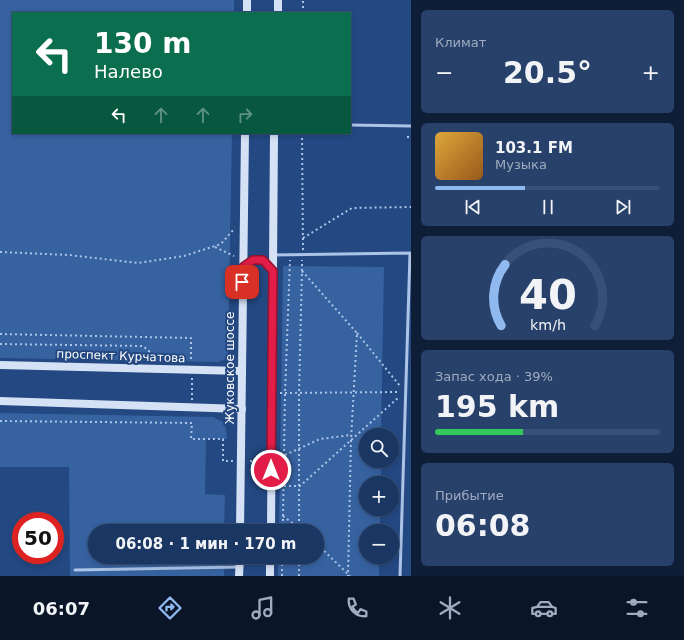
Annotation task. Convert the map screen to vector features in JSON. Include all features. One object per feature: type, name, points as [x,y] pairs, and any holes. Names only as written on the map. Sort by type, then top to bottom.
[{"type":"main road","points":[[247,0],[247,12]]},
{"type":"main road","points":[[278,0],[278,12]]},
{"type":"main road","name":"Жуковское шоссе","points":[[240,524],[245,134]]},
{"type":"main road","points":[[270,524],[274,134]]},
{"type":"main road","points":[[243,263],[253,260],[263,260],[273,271]]},
{"type":"main road","name":"проспект Курчатова","points":[[0,365],[242,372]]},
{"type":"main road","points":[[0,401],[242,409]]},
{"type":"main road","points":[[239,564],[239,576]]},
{"type":"main road","points":[[270,564],[270,576]]},
{"type":"lane","points":[[351,125],[411,126]]},
{"type":"lane","points":[[273,255],[410,252],[400,576]]},
{"type":"lane","points":[[406,361],[411,362]]},
{"type":"lane","points":[[75,570],[239,567]]},
{"type":"path","points":[[303,0],[303,12]]},
{"type":"path","points":[[299,524],[299,393],[303,255],[302,134]]},
{"type":"path","points":[[302,238],[352,208],[411,206]]},
{"type":"path","points":[[0,252],[69,255],[138,263],[184,256],[221,244],[243,218]]},
{"type":"path","points":[[214,246],[243,263]]},
{"type":"path","points":[[283,524],[285,393],[290,255]]},
{"type":"path","points":[[302,271],[357,332],[405,392]]},
{"type":"path","points":[[349,575],[351,435],[357,332]]},
{"type":"path","points":[[0,334],[191,338],[191,439],[223,439],[223,461],[241,461]]},
{"type":"path","points":[[0,344],[143,346],[169,370]]},
{"type":"path","points":[[271,393],[405,392]]},
{"type":"path","points":[[284,486],[300,486],[405,392]]},
{"type":"path","points":[[0,421],[192,423]]},
{"type":"path","points":[[285,455],[320,439],[351,435]]},
{"type":"path","points":[[283,516],[295,524]]},
{"type":"path","points":[[324,551],[349,575]]},
{"type":"path","points":[[282,564],[282,576]]},
{"type":"path","points":[[299,564],[299,576]]},
{"type":"shaded area","points":[[0,0],[234,0],[234,12],[12,12],[12,134],[232,134],[228,353],[224,360],[218,362],[0,358]]},
{"type":"shaded area","points":[[283,266],[384,267],[381,428],[359,428],[359,468],[381,468],[381,476],[359,476],[359,516],[380,516],[380,524],[359,524],[359,564],[379,564],[379,576],[278,576],[278,564],[324,564],[324,524],[279,524]]},
{"type":"shaded area","points":[[0,413],[213,417],[223,422],[226,429],[227,439],[206,439],[205,494],[225,495],[224,524],[88,524],[88,564],[224,564],[224,576],[70,576],[69,467],[0,467]]},
{"type":"route","points":[[242,282],[243,267],[253,260],[263,260],[273,271],[271,470]]}]
